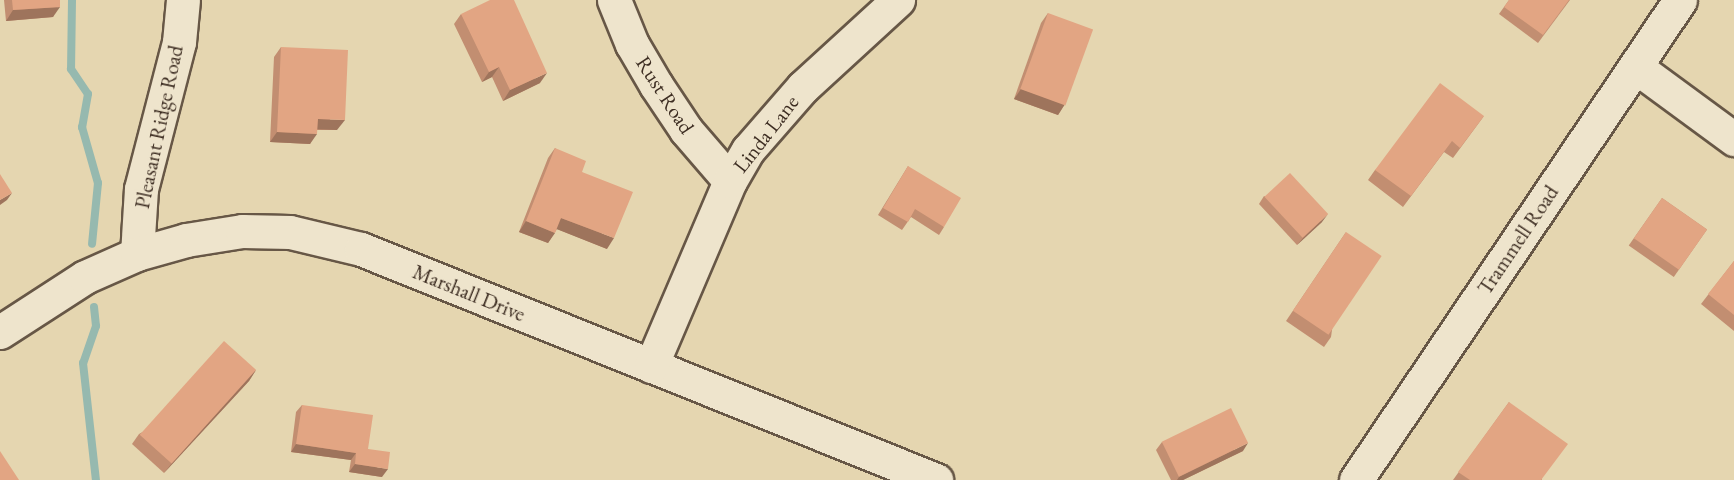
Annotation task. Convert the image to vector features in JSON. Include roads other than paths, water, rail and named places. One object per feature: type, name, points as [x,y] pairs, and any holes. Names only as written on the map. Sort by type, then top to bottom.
[{"type":"street","name":"Pleasant Ridge Road","points":[[137,254],[141,189],[178,42],[183,0]]},
{"type":"street","name":"Rust Road","points":[[614,0],[632,44],[656,85],[686,130],[730,182]]},
{"type":"street","name":"Linda Lane","points":[[651,366],[730,182],[747,150],[803,87],[898,0]]},
{"type":"street","name":"Trammell Road","points":[[1356,480],[1680,0]]},
{"type":"street","points":[[1636,67],[1734,139]]},
{"type":"street","name":"Marshall Drive","points":[[0,332],[85,277],[137,254],[186,240],[242,231],[290,232],[321,237],[361,249],[936,480]]},
{"type":"waterway","points":[[72,0],[71,69],[88,94],[82,127],[98,183],[92,244]]},
{"type":"waterway","points":[[94,307],[96,326],[83,363],[96,480]]}]
